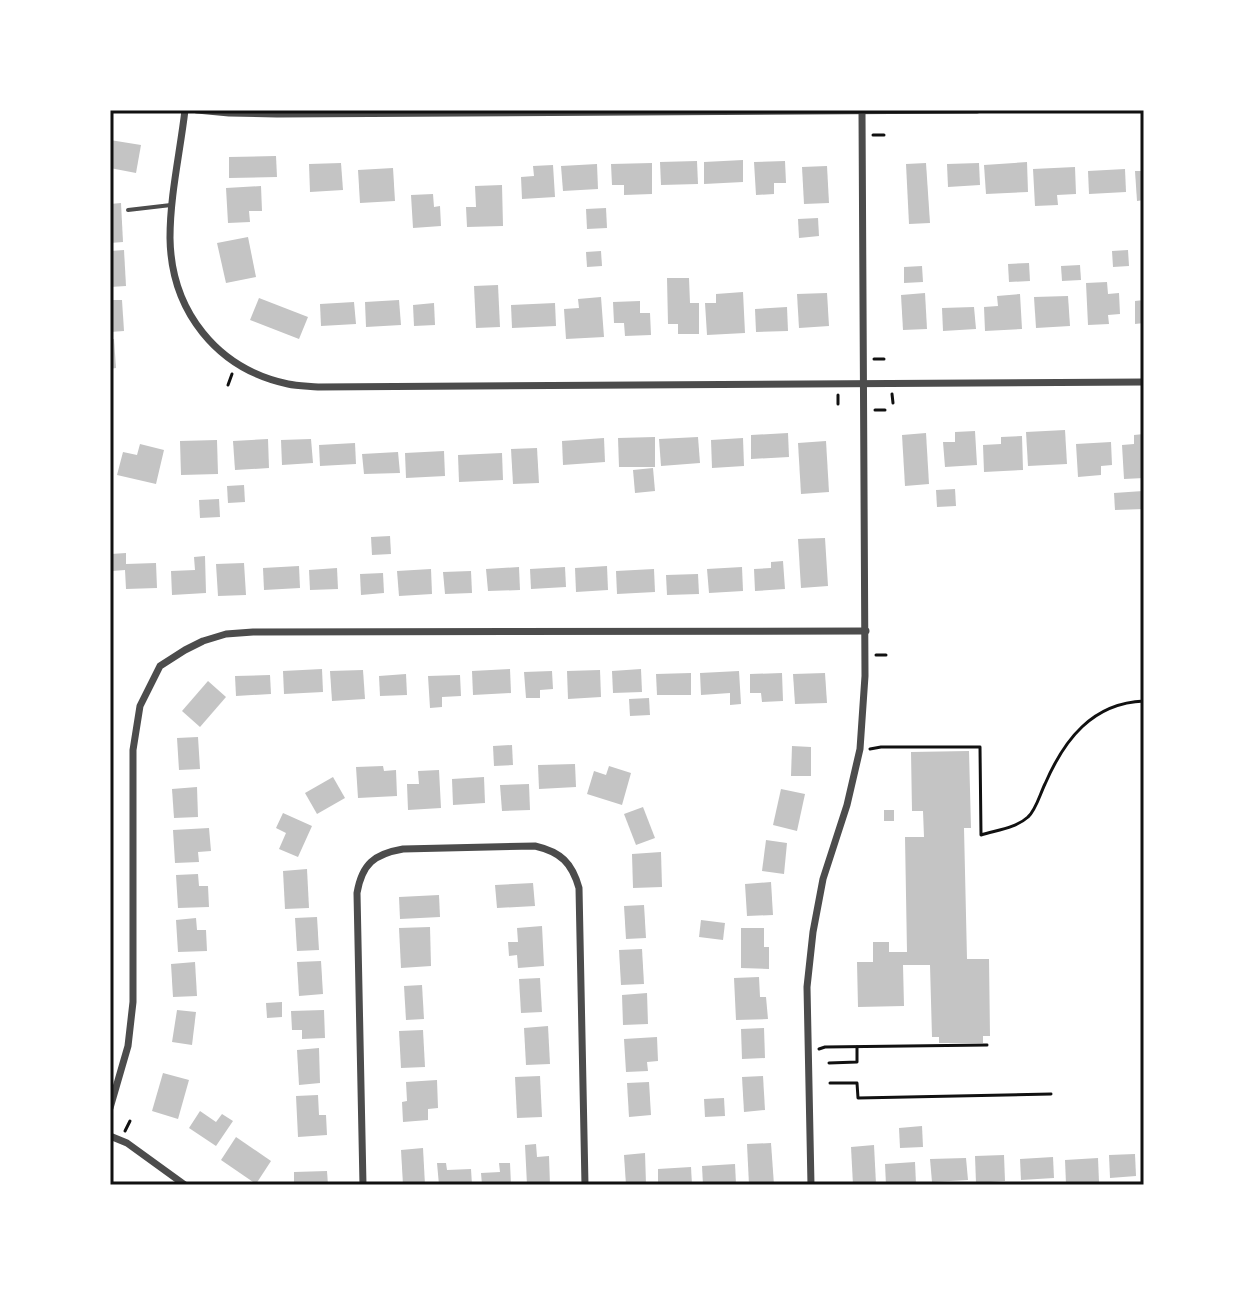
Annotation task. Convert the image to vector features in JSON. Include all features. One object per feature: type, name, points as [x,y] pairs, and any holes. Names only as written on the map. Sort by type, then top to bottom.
[{"type":"street","points":[[185,110],[171,205],[170,242],[174,278],[189,312],[209,342],[232,361],[259,375],[288,384],[318,387],[1144,382]]},
{"type":"street","points":[[197,110],[277,114],[977,110]]},
{"type":"street","points":[[811,1185],[807,987],[823,879],[847,805],[860,749],[865,676],[862,112]]},
{"type":"street","points":[[110,1108],[128,1046],[133,1002],[133,750],[140,706],[160,666],[203,641],[226,634],[253,632],[866,631]]},
{"type":"street","points":[[363,1185],[357,893],[360,877],[369,863],[384,852],[535,846],[552,850],[565,861],[575,873],[579,888],[585,1185]]},
{"type":"street","points":[[110,1136],[127,1143],[185,1185]]},
{"type":"lane","points":[[128,210],[171,205]]},
{"type":"path","points":[[873,135],[884,135]]},
{"type":"path","points":[[874,359],[884,359]]},
{"type":"path","points":[[892,394],[893,403]]},
{"type":"path","points":[[838,395],[838,404]]},
{"type":"path","points":[[875,410],[885,410]]},
{"type":"path","points":[[876,655],[886,655]]},
{"type":"path","points":[[860,749],[980,747],[981,835],[1016,825],[1031,816],[1053,765],[1071,737],[1088,721],[1110,707],[1144,701]]},
{"type":"path","points":[[819,1050],[825,1047],[987,1045]]},
{"type":"path","points":[[829,1063],[857,1062],[857,1047]]},
{"type":"path","points":[[830,1083],[857,1083],[858,1098],[1051,1094]]},
{"type":"path","points":[[125,1131],[130,1121]]},
{"type":"building","points":[[110,140],[141,145],[136,173],[110,168]]},
{"type":"building","points":[[276,156],[277,177],[229,178],[229,157]]},
{"type":"building","points":[[743,160],[743,182],[704,184],[704,162]]},
{"type":"building","points":[[697,161],[698,184],[661,185],[660,162]]},
{"type":"building","points":[[785,161],[786,183],[774,183],[774,194],[756,195],[754,162]]},
{"type":"building","points":[[1027,162],[1028,192],[986,194],[984,165]]},
{"type":"building","points":[[341,163],[343,190],[310,192],[309,164]]},
{"type":"building","points":[[652,163],[652,194],[624,195],[624,185],[612,185],[611,164]]},
{"type":"building","points":[[926,163],[930,223],[909,224],[906,164]]},
{"type":"building","points":[[979,163],[980,185],[948,187],[947,164]]},
{"type":"building","points":[[597,164],[598,189],[563,191],[561,166]]},
{"type":"building","points":[[553,165],[555,197],[522,199],[521,177],[534,176],[533,166]]},
{"type":"building","points":[[827,166],[829,203],[804,204],[802,167]]},
{"type":"building","points":[[1075,167],[1076,194],[1057,195],[1058,205],[1035,206],[1033,169]]},
{"type":"building","points":[[393,168],[395,201],[360,203],[358,170]]},
{"type":"building","points":[[1125,169],[1126,192],[1089,194],[1088,171]]},
{"type":"building","points":[[1135,171],[1144,171],[1144,200],[1137,201]]},
{"type":"building","points":[[502,185],[503,226],[467,227],[466,207],[476,207],[475,186]]},
{"type":"building","points":[[261,186],[262,211],[249,211],[250,222],[228,223],[226,188]]},
{"type":"building","points":[[433,194],[434,207],[440,206],[441,226],[413,228],[411,195]]},
{"type":"building","points":[[121,203],[123,242],[110,243],[110,204]]},
{"type":"building","points":[[606,208],[607,228],[587,229],[586,209]]},
{"type":"building","points":[[818,218],[819,236],[799,238],[798,219]]},
{"type":"building","points":[[248,237],[256,277],[226,283],[217,243]]},
{"type":"building","points":[[124,250],[126,286],[110,287],[110,251]]},
{"type":"building","points":[[1128,250],[1129,266],[1113,267],[1112,251]]},
{"type":"building","points":[[601,251],[602,266],[587,267],[586,252]]},
{"type":"building","points":[[1029,263],[1030,281],[1009,282],[1008,264]]},
{"type":"building","points":[[1080,265],[1081,280],[1062,281],[1061,266]]},
{"type":"building","points":[[922,266],[923,282],[904,283],[904,267]]},
{"type":"building","points":[[667,278],[689,278],[690,303],[699,303],[699,334],[678,334],[678,324],[668,324]]},
{"type":"building","points":[[1107,282],[1108,294],[1119,293],[1120,314],[1108,315],[1109,324],[1088,325],[1086,283]]},
{"type":"building","points":[[498,285],[500,327],[476,328],[474,286]]},
{"type":"building","points":[[743,292],[745,333],[707,335],[705,303],[716,303],[716,294]]},
{"type":"building","points":[[827,293],[829,326],[799,328],[797,294]]},
{"type":"building","points":[[925,293],[927,329],[903,330],[901,295]]},
{"type":"building","points":[[1020,294],[1022,329],[985,331],[984,307],[998,306],[997,296]]},
{"type":"building","points":[[1068,296],[1070,326],[1036,328],[1034,297]]},
{"type":"building","points":[[601,297],[604,337],[566,339],[564,309],[579,308],[578,299]]},
{"type":"building","points":[[259,298],[308,317],[299,339],[250,320]]},
{"type":"building","points":[[110,300],[122,300],[124,331],[110,332]]},
{"type":"building","points":[[399,300],[401,325],[366,327],[365,302]]},
{"type":"building","points":[[1144,300],[1144,323],[1135,324],[1135,301]]},
{"type":"building","points":[[640,301],[640,313],[650,313],[651,335],[625,336],[624,323],[614,323],[613,302]]},
{"type":"building","points":[[354,302],[356,324],[321,326],[320,304]]},
{"type":"building","points":[[434,303],[435,325],[414,326],[413,305]]},
{"type":"building","points":[[555,303],[556,326],[512,328],[511,305]]},
{"type":"building","points":[[787,307],[788,331],[756,332],[755,309]]},
{"type":"building","points":[[974,307],[976,329],[943,331],[942,308]]},
{"type":"building","points":[[110,339],[114,339],[116,368],[110,369]]},
{"type":"building","points":[[1065,430],[1067,464],[1028,466],[1026,432]]},
{"type":"building","points":[[975,431],[977,465],[945,467],[943,442],[955,442],[955,432]]},
{"type":"building","points":[[788,433],[789,457],[751,459],[751,435]]},
{"type":"building","points":[[926,433],[929,484],[905,486],[902,435]]},
{"type":"building","points":[[1144,434],[1144,478],[1124,479],[1122,445],[1134,444],[1134,435]]},
{"type":"building","points":[[1022,436],[1023,470],[984,472],[983,445],[1001,444],[1001,437]]},
{"type":"building","points":[[655,437],[655,467],[619,467],[618,438]]},
{"type":"building","points":[[698,437],[700,463],[661,466],[659,439]]},
{"type":"building","points":[[604,438],[605,462],[563,465],[562,441]]},
{"type":"building","points":[[743,438],[744,466],[712,468],[711,440]]},
{"type":"building","points":[[268,439],[269,468],[235,470],[233,441]]},
{"type":"building","points":[[311,439],[313,463],[282,465],[281,440]]},
{"type":"building","points":[[217,440],[218,474],[181,475],[180,441]]},
{"type":"building","points":[[826,441],[829,492],[801,494],[798,443]]},
{"type":"building","points":[[1111,442],[1112,465],[1101,466],[1101,475],[1078,477],[1076,444]]},
{"type":"building","points":[[355,443],[356,464],[320,466],[319,445]]},
{"type":"building","points":[[140,444],[164,450],[156,484],[117,475],[123,452],[137,455]]},
{"type":"building","points":[[537,448],[539,483],[513,484],[511,449]]},
{"type":"building","points":[[444,451],[445,476],[406,478],[405,453]]},
{"type":"building","points":[[398,452],[400,473],[364,474],[362,454]]},
{"type":"building","points":[[502,453],[503,480],[459,482],[458,455]]},
{"type":"building","points":[[653,468],[655,491],[635,493],[633,470]]},
{"type":"building","points":[[244,485],[245,502],[228,503],[227,486]]},
{"type":"building","points":[[955,489],[956,506],[937,507],[936,490]]},
{"type":"building","points":[[1143,491],[1144,509],[1115,510],[1114,493]]},
{"type":"building","points":[[219,499],[220,517],[200,518],[199,500]]},
{"type":"building","points":[[390,536],[391,554],[372,555],[371,537]]},
{"type":"building","points":[[825,538],[828,586],[801,588],[798,539]]},
{"type":"building","points":[[126,553],[126,564],[156,563],[157,588],[126,589],[125,570],[112,571],[111,554]]},
{"type":"building","points":[[205,556],[206,593],[172,595],[171,571],[195,570],[194,557]]},
{"type":"building","points":[[783,561],[785,589],[755,591],[754,569],[771,568],[771,562]]},
{"type":"building","points":[[244,563],[246,595],[218,596],[216,564]]},
{"type":"building","points":[[299,566],[300,588],[264,590],[263,568]]},
{"type":"building","points":[[607,566],[608,590],[576,592],[575,568]]},
{"type":"building","points":[[519,567],[520,590],[488,591],[486,569]]},
{"type":"building","points":[[565,567],[566,587],[531,589],[530,569]]},
{"type":"building","points":[[742,567],[743,591],[709,593],[707,569]]},
{"type":"building","points":[[337,568],[338,589],[310,590],[309,570]]},
{"type":"building","points":[[431,569],[432,594],[399,596],[397,571]]},
{"type":"building","points":[[654,569],[655,592],[617,594],[616,571]]},
{"type":"building","points":[[471,571],[472,593],[445,594],[443,572]]},
{"type":"building","points":[[383,573],[384,593],[361,595],[360,574]]},
{"type":"building","points":[[698,574],[699,594],[667,595],[666,575]]},
{"type":"building","points":[[322,669],[323,692],[284,694],[283,671]]},
{"type":"building","points":[[510,669],[511,693],[473,695],[472,671]]},
{"type":"building","points":[[641,669],[642,692],[613,693],[612,671]]},
{"type":"building","points":[[363,670],[365,699],[332,701],[330,671]]},
{"type":"building","points":[[600,670],[601,697],[568,699],[567,671]]},
{"type":"building","points":[[552,671],[553,689],[540,690],[540,698],[526,698],[524,672]]},
{"type":"building","points":[[739,671],[741,704],[730,705],[730,693],[701,695],[700,673]]},
{"type":"building","points":[[691,673],[691,695],[657,695],[656,674]]},
{"type":"building","points":[[782,673],[783,701],[762,702],[761,693],[750,693],[750,674]]},
{"type":"building","points":[[825,673],[827,703],[795,704],[793,674]]},
{"type":"building","points":[[406,674],[407,695],[380,696],[379,676]]},
{"type":"building","points":[[270,675],[271,694],[236,696],[235,676]]},
{"type":"building","points":[[460,675],[461,696],[442,697],[442,707],[430,708],[428,676]]},
{"type":"building","points":[[208,681],[226,697],[200,727],[182,711]]},
{"type":"building","points":[[649,698],[650,715],[630,716],[629,699]]},
{"type":"building","points":[[198,737],[200,769],[179,770],[177,738]]},
{"type":"building","points":[[512,745],[513,765],[494,766],[493,746]]},
{"type":"building","points":[[792,746],[811,747],[811,776],[791,776]]},
{"type":"building","points":[[969,751],[971,828],[964,828],[967,959],[989,959],[990,1036],[983,1036],[983,1043],[939,1043],[939,1037],[932,1037],[930,965],[903,965],[904,1006],[858,1007],[857,962],[873,962],[873,942],[889,942],[889,952],[907,952],[905,837],[924,837],[923,811],[912,811],[911,752]]},
{"type":"building","points":[[575,764],[576,787],[539,789],[538,765]]},
{"type":"building","points":[[383,766],[384,771],[396,770],[397,796],[358,798],[356,767]]},
{"type":"building","points":[[609,766],[631,773],[622,805],[587,794],[594,771],[606,775]]},
{"type":"building","points":[[439,770],[441,808],[408,810],[407,784],[419,784],[418,771]]},
{"type":"building","points":[[333,777],[345,798],[317,814],[305,793]]},
{"type":"building","points":[[484,777],[485,803],[453,805],[452,779]]},
{"type":"building","points":[[529,784],[530,810],[502,811],[500,785]]},
{"type":"building","points":[[197,787],[198,817],[174,818],[172,789]]},
{"type":"building","points":[[781,789],[805,794],[797,831],[773,825]]},
{"type":"building","points":[[643,807],[655,838],[636,845],[624,814]]},
{"type":"building","points":[[884,810],[894,810],[894,821],[884,821]]},
{"type":"building","points":[[283,813],[312,826],[298,857],[279,849],[286,833],[276,828]]},
{"type":"building","points":[[209,828],[211,851],[198,852],[199,862],[175,863],[173,830]]},
{"type":"building","points":[[766,840],[787,843],[784,874],[762,871]]},
{"type":"building","points":[[661,852],[662,887],[633,888],[632,854]]},
{"type":"building","points":[[307,869],[309,908],[285,909],[283,871]]},
{"type":"building","points":[[198,874],[199,886],[208,886],[209,907],[178,908],[176,875]]},
{"type":"building","points":[[771,882],[773,915],[747,916],[745,884]]},
{"type":"building","points":[[533,883],[535,906],[497,908],[495,885]]},
{"type":"building","points":[[439,895],[440,917],[400,919],[399,897]]},
{"type":"building","points":[[644,905],[646,938],[626,939],[624,906]]},
{"type":"building","points":[[317,917],[319,950],[297,951],[295,918]]},
{"type":"building","points":[[196,918],[197,930],[206,930],[207,951],[178,952],[176,920]]},
{"type":"building","points":[[701,920],[725,923],[723,940],[699,937]]},
{"type":"building","points":[[542,926],[544,966],[518,968],[517,955],[509,956],[508,942],[518,942],[517,928]]},
{"type":"building","points":[[430,927],[431,966],[401,968],[399,928]]},
{"type":"building","points":[[741,928],[764,928],[764,947],[769,947],[769,969],[741,968]]},
{"type":"building","points":[[642,949],[644,984],[621,985],[619,950]]},
{"type":"building","points":[[321,961],[323,994],[299,996],[297,962]]},
{"type":"building","points":[[195,962],[197,996],[173,997],[171,964]]},
{"type":"building","points":[[759,977],[760,997],[766,997],[768,1019],[736,1020],[734,978]]},
{"type":"building","points":[[540,978],[542,1012],[521,1013],[519,979]]},
{"type":"building","points":[[422,985],[424,1019],[406,1020],[404,986]]},
{"type":"building","points":[[647,993],[648,1024],[623,1025],[622,995]]},
{"type":"building","points":[[282,1002],[282,1017],[267,1018],[266,1003]]},
{"type":"building","points":[[177,1010],[196,1012],[192,1045],[172,1042]]},
{"type":"building","points":[[324,1010],[325,1038],[302,1039],[302,1030],[292,1030],[291,1011]]},
{"type":"building","points":[[548,1026],[550,1064],[526,1065],[524,1028]]},
{"type":"building","points":[[764,1028],[765,1058],[742,1059],[741,1029]]},
{"type":"building","points":[[423,1030],[425,1067],[401,1068],[399,1031]]},
{"type":"building","points":[[657,1037],[658,1061],[647,1062],[648,1071],[626,1072],[624,1039]]},
{"type":"building","points":[[319,1048],[320,1083],[299,1085],[297,1050]]},
{"type":"building","points":[[163,1073],[189,1080],[178,1119],[152,1111]]},
{"type":"building","points":[[540,1076],[542,1117],[517,1118],[515,1077]]},
{"type":"building","points":[[763,1076],[765,1110],[744,1112],[742,1077]]},
{"type":"building","points":[[437,1080],[438,1108],[428,1109],[428,1120],[403,1122],[402,1102],[407,1101],[406,1082]]},
{"type":"building","points":[[649,1082],[651,1115],[629,1117],[627,1083]]},
{"type":"building","points":[[318,1095],[319,1115],[326,1115],[327,1135],[298,1137],[296,1096]]},
{"type":"building","points":[[724,1098],[725,1116],[705,1117],[704,1099]]},
{"type":"building","points":[[200,1111],[216,1122],[222,1114],[233,1121],[216,1146],[189,1128]]},
{"type":"building","points":[[922,1126],[923,1147],[900,1148],[899,1128]]},
{"type":"building","points":[[236,1137],[271,1161],[256,1184],[221,1160]]},
{"type":"building","points":[[771,1143],[774,1185],[749,1185],[747,1144]]},
{"type":"building","points":[[536,1144],[537,1157],[549,1156],[550,1185],[527,1185],[525,1145]]},
{"type":"building","points":[[874,1145],[876,1184],[853,1185],[851,1147]]},
{"type":"building","points":[[423,1148],[425,1185],[403,1185],[401,1150]]},
{"type":"building","points":[[645,1153],[646,1185],[626,1185],[624,1155]]},
{"type":"building","points":[[1135,1154],[1136,1176],[1110,1178],[1109,1155]]},
{"type":"building","points":[[1004,1155],[1005,1181],[976,1183],[975,1156]]},
{"type":"building","points":[[1053,1157],[1054,1178],[1021,1180],[1020,1159]]},
{"type":"building","points":[[966,1158],[968,1180],[932,1182],[930,1159]]},
{"type":"building","points":[[1098,1158],[1099,1182],[1066,1184],[1065,1160]]},
{"type":"building","points":[[915,1162],[916,1184],[886,1185],[885,1164]]},
{"type":"building","points":[[437,1163],[446,1163],[447,1170],[471,1169],[472,1185],[439,1185]]},
{"type":"building","points":[[499,1163],[510,1163],[511,1185],[482,1185],[481,1173],[500,1172]]},
{"type":"building","points":[[735,1164],[736,1184],[703,1185],[702,1166]]},
{"type":"building","points":[[691,1167],[692,1185],[658,1185],[658,1169]]},
{"type":"building","points":[[327,1171],[328,1185],[294,1185],[294,1172]]}]
